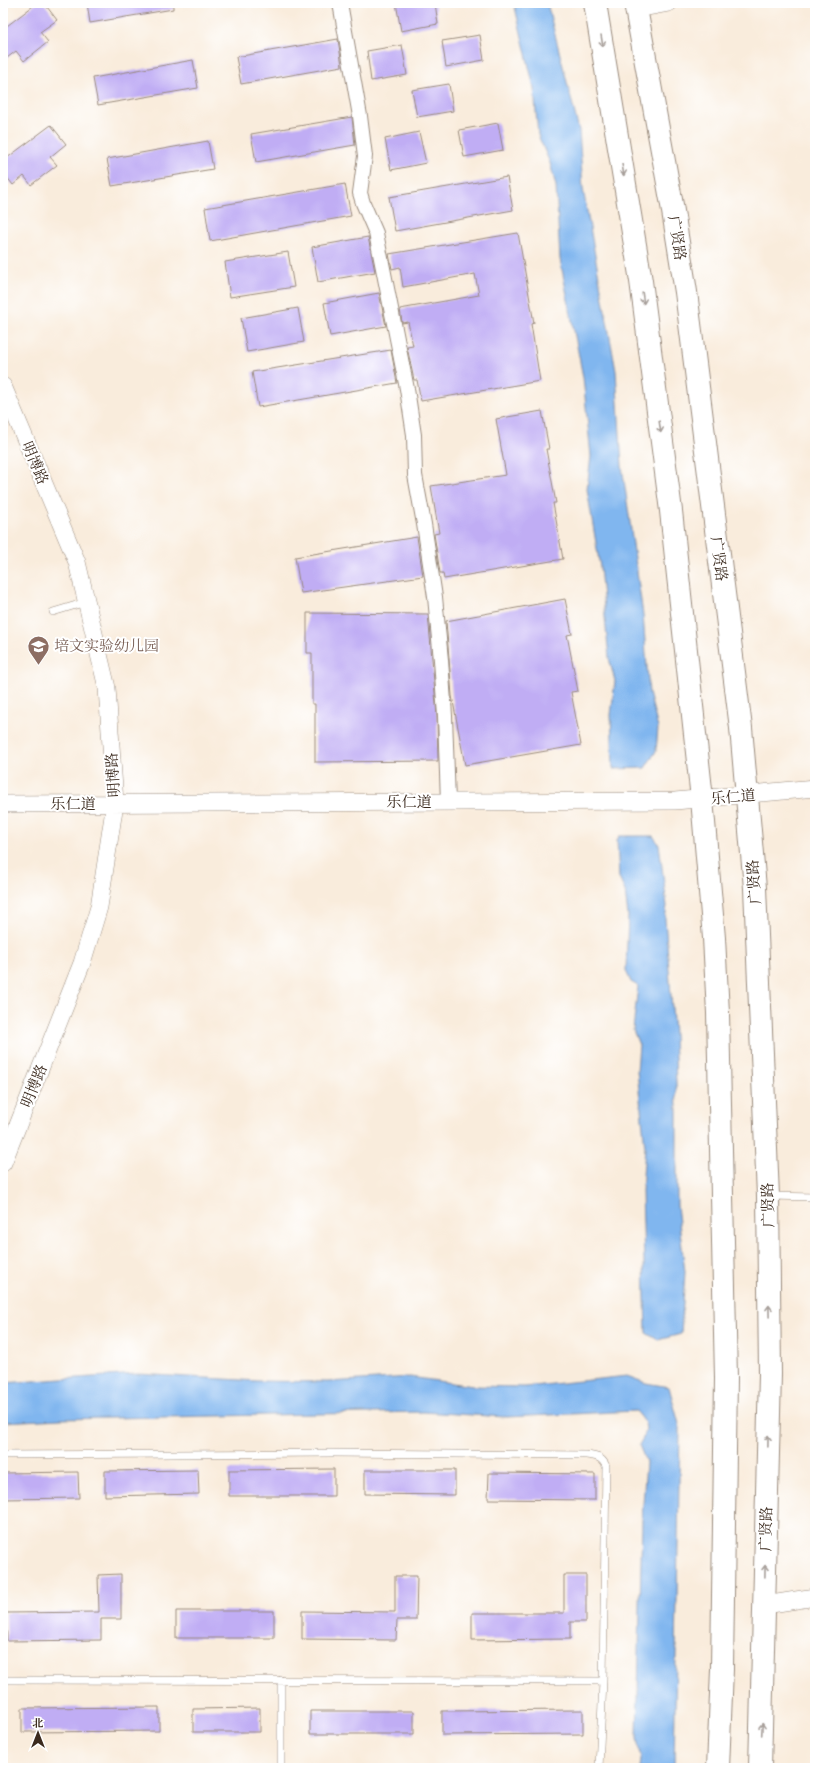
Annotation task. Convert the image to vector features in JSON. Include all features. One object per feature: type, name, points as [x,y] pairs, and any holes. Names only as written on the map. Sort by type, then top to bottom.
[{"type":"main road","points":[[595,3],[642,289],[672,518],[702,800],[714,938],[718,1013],[726,1371],[723,1653],[718,1768]]},
{"type":"main road","name":"广贤路","points":[[636,6],[686,292],[748,796],[755,888],[768,1196],[770,1374],[760,1768]]},
{"type":"street","points":[[340,3],[360,116],[365,156],[360,192],[362,203],[376,233],[407,389],[414,435],[415,474],[433,583],[441,660],[448,802]]},
{"type":"street","points":[[636,6],[669,3]]},
{"type":"street","name":"明博路","points":[[3,386],[77,562],[107,688],[115,803],[99,907],[82,963],[3,1163]]},
{"type":"street","name":"乐仁道","points":[[3,804],[702,800],[815,788]]},
{"type":"street","points":[[765,1605],[815,1597]]},
{"type":"lane","points":[[52,612],[86,602]]},
{"type":"lane","points":[[768,1196],[815,1197]]},
{"type":"lane","points":[[3,1455],[332,1453],[596,1456],[603,1460],[606,1466],[603,1680],[599,1768]]},
{"type":"lane","points":[[3,1680],[603,1680]]},
{"type":"lane","points":[[281,1680],[281,1768]]},
{"type":"water","points":[[514,3],[547,3],[579,130],[583,189],[616,371],[622,466],[643,615],[649,693],[658,728],[656,751],[645,768],[613,769],[611,715],[615,681],[609,658],[600,567],[587,489],[591,456],[583,377],[560,259],[556,186],[550,163],[538,135],[534,88]]},
{"type":"water","points":[[619,836],[653,836],[659,844],[667,906],[665,919],[674,1033],[677,1108],[677,1206],[685,1272],[681,1334],[658,1340],[646,1333],[642,1191],[645,1147],[637,1071],[639,1045],[633,1030],[638,986],[631,982],[626,971],[628,916],[625,891],[619,878],[617,841]]},
{"type":"water","points":[[137,1374],[258,1381],[328,1382],[410,1377],[473,1386],[525,1387],[627,1376],[646,1383],[669,1387],[680,1428],[674,1768],[640,1768],[641,1760],[637,1738],[642,1519],[646,1462],[639,1445],[646,1428],[643,1420],[636,1411],[506,1417],[423,1412],[60,1419],[3,1422],[3,1383]]},
{"type":"building","points":[[37,3],[44,3],[57,20],[40,32],[48,42],[24,61],[16,51],[3,61],[3,29]]},
{"type":"building","points":[[87,3],[173,3],[173,9],[90,23]]},
{"type":"building","points":[[396,3],[435,3],[438,24],[401,31]]},
{"type":"building","points":[[480,35],[484,60],[446,67],[442,41]]},
{"type":"building","points":[[338,39],[342,66],[241,84],[236,57]]},
{"type":"building","points":[[402,45],[407,75],[371,81],[367,51]]},
{"type":"building","points":[[193,60],[198,88],[98,105],[93,78]]},
{"type":"building","points":[[449,84],[453,111],[417,117],[412,90]]},
{"type":"building","points":[[352,117],[355,145],[256,162],[251,134]]},
{"type":"building","points":[[498,123],[503,150],[464,157],[459,130]]},
{"type":"building","points":[[51,125],[66,144],[50,157],[57,165],[31,185],[24,176],[13,185],[3,172],[3,161]]},
{"type":"building","points":[[419,132],[426,163],[391,170],[385,139]]},
{"type":"building","points":[[208,141],[213,169],[112,186],[107,159]]},
{"type":"building","points":[[507,177],[513,210],[395,231],[389,197]]},
{"type":"building","points":[[345,184],[351,216],[210,241],[205,208]]},
{"type":"building","points":[[518,233],[534,323],[531,324],[540,381],[421,401],[417,380],[414,380],[407,347],[413,346],[408,322],[402,323],[400,309],[479,295],[475,274],[403,287],[400,267],[392,269],[389,254]]},
{"type":"building","points":[[368,237],[375,272],[318,282],[312,247]]},
{"type":"building","points":[[288,252],[294,287],[230,297],[225,262]]},
{"type":"building","points":[[379,293],[386,326],[330,336],[324,303]]},
{"type":"building","points":[[298,308],[304,342],[247,352],[241,318]]},
{"type":"building","points":[[391,350],[397,383],[258,407],[252,372]]},
{"type":"building","points":[[542,411],[549,449],[546,449],[556,503],[553,503],[563,559],[444,579],[443,573],[440,573],[434,534],[439,533],[431,486],[506,475],[496,419]]},
{"type":"building","points":[[417,537],[423,576],[301,593],[295,557]]},
{"type":"building","points":[[565,599],[572,634],[567,635],[578,691],[571,692],[581,745],[465,765],[452,696],[446,621]]},
{"type":"building","points":[[307,613],[428,614],[437,716],[438,761],[315,762],[315,704],[312,704],[312,653],[307,653]]},
{"type":"building","points":[[334,1469],[334,1496],[229,1496],[229,1470]]},
{"type":"building","points":[[198,1470],[199,1494],[105,1496],[105,1471]]},
{"type":"building","points":[[365,1470],[455,1470],[455,1495],[365,1494]]},
{"type":"building","points":[[78,1472],[79,1498],[3,1499],[3,1473]]},
{"type":"building","points":[[489,1473],[595,1474],[595,1500],[488,1499]]},
{"type":"building","points":[[121,1574],[121,1619],[101,1619],[101,1640],[7,1641],[6,1613],[99,1612],[98,1575]]},
{"type":"building","points":[[564,1575],[586,1575],[586,1622],[570,1622],[570,1639],[472,1640],[472,1613],[564,1613]]},
{"type":"building","points":[[395,1576],[417,1576],[416,1620],[397,1620],[396,1640],[302,1639],[302,1611],[395,1612]]},
{"type":"building","points":[[176,1611],[274,1611],[274,1638],[176,1638]]},
{"type":"building","points":[[159,1707],[159,1731],[22,1732],[22,1708]]},
{"type":"building","points":[[260,1708],[260,1732],[193,1732],[193,1709]]},
{"type":"building","points":[[583,1710],[583,1734],[442,1735],[442,1711]]},
{"type":"building","points":[[310,1711],[414,1711],[414,1734],[310,1734]]},
{"type":"place","name":"培文实验幼儿园","points":[[38,666]]}]
